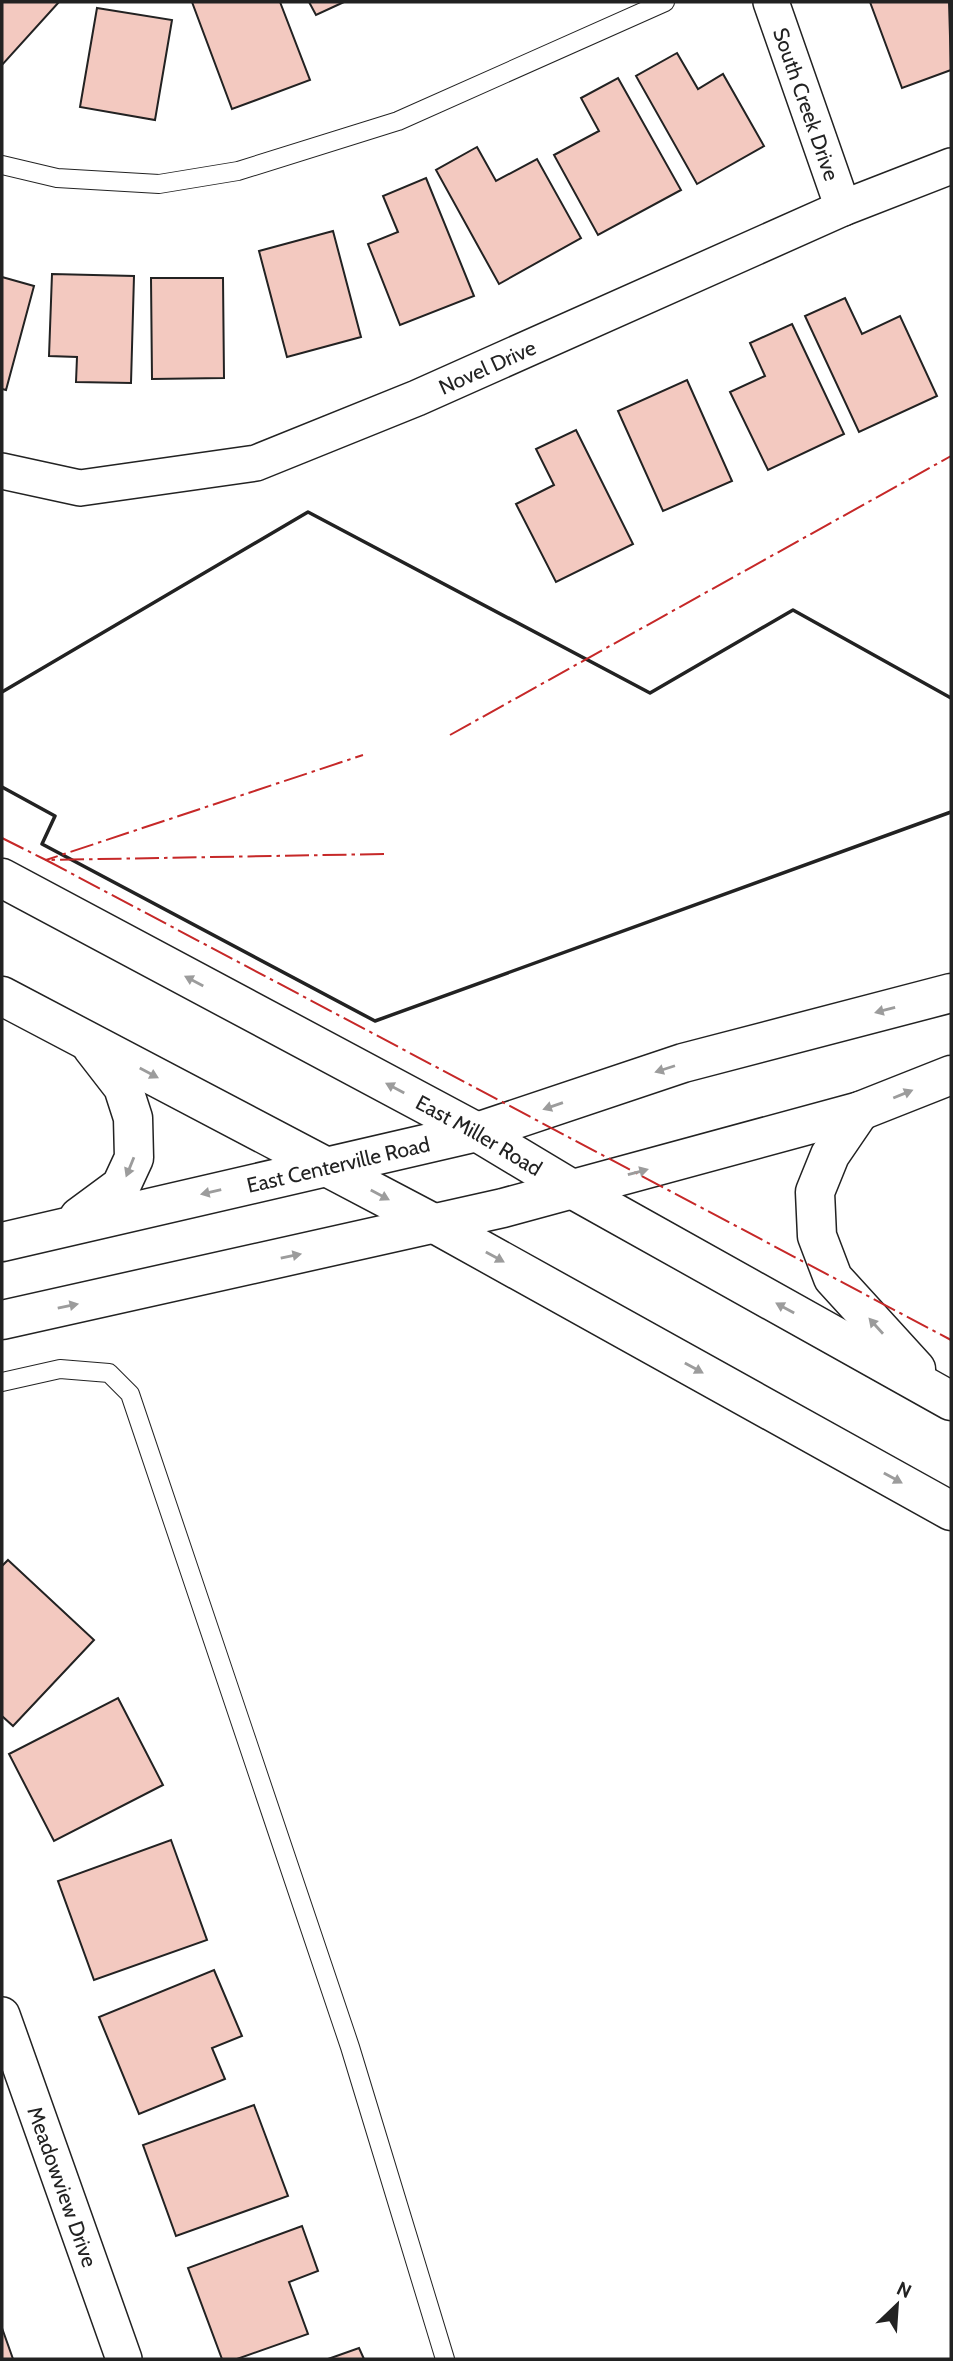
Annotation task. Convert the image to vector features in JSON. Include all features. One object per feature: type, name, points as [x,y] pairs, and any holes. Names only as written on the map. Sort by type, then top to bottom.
[{"type":"main road","name":"East Miller Road","points":[[2,878],[477,1132],[572,1189],[945,1397]]},
{"type":"main road","name":"East Centerville Road","points":[[2,1241],[477,1132],[682,1063],[951,993]]},
{"type":"main road","points":[[4,1004],[86,1040],[325,1165],[951,1511]]},
{"type":"main road","points":[[66,1227],[121,1186],[134,1158],[133,1118],[122,1087],[86,1040]]},
{"type":"main road","points":[[2,1320],[435,1224],[572,1189],[860,1111],[951,1075]]},
{"type":"main road","points":[[860,1111],[830,1155],[815,1192],[817,1236],[833,1278],[945,1397]]},
{"type":"street","name":"South Creek Drive","points":[[771,2],[843,208]]},
{"type":"street","name":"Novel Drive","points":[[2,471],[80,488],[256,463],[417,398],[843,208],[951,166]]},
{"type":"street","name":"Meadowview Drive","points":[[2,2015],[124,2359]]},
{"type":"lane","points":[[2,165],[57,178],[159,184],[238,171],[398,121],[665,2]]},
{"type":"lane","points":[[2,1382],[60,1369],[109,1373],[130,1394],[220,1653],[351,2047],[445,2359]]},
{"type":"building","points":[[2,2],[59,2],[2,65]]},
{"type":"building","points":[[192,2],[280,2],[310,80],[232,109]]},
{"type":"building","points":[[309,2],[344,2],[316,15]]},
{"type":"building","points":[[870,2],[949,2],[951,70],[902,88]]},
{"type":"building","points":[[97,8],[172,20],[155,120],[80,107]]},
{"type":"building","points":[[677,53],[698,89],[723,74],[764,146],[697,184],[636,76]]},
{"type":"building","points":[[618,78],[681,190],[598,235],[554,155],[599,131],[581,98]]},
{"type":"building","points":[[477,147],[496,181],[537,159],[581,238],[499,284],[436,170]]},
{"type":"building","points":[[426,178],[474,296],[400,325],[368,244],[398,232],[383,196]]},
{"type":"building","points":[[333,231],[361,337],[287,357],[259,251]]},
{"type":"building","points":[[52,274],[134,276],[131,383],[76,382],[77,357],[49,356]]},
{"type":"building","points":[[2,277],[34,286],[6,390],[2,389]]},
{"type":"building","points":[[151,278],[223,278],[224,378],[152,379]]},
{"type":"building","points":[[845,298],[862,334],[900,316],[937,396],[859,432],[805,316]]},
{"type":"building","points":[[792,324],[844,434],[768,470],[730,392],[765,376],[750,343]]},
{"type":"building","points":[[687,380],[732,481],[663,511],[618,411]]},
{"type":"building","points":[[576,430],[633,544],[556,582],[516,504],[554,485],[536,449]]},
{"type":"building","points":[[8,1560],[94,1640],[13,1726],[2,1716],[2,1566]]},
{"type":"building","points":[[118,1698],[163,1785],[54,1841],[9,1754]]},
{"type":"building","points":[[171,1840],[207,1940],[94,1980],[58,1881]]},
{"type":"building","points":[[214,1970],[242,2036],[212,2048],[225,2079],[139,2114],[99,2017]]},
{"type":"building","points":[[254,2105],[288,2196],[176,2236],[143,2145]]},
{"type":"building","points":[[302,2226],[318,2271],[289,2282],[308,2334],[237,2359],[222,2359],[188,2268]]},
{"type":"building","points":[[2,2328],[13,2359],[2,2359]]},
{"type":"building","points":[[359,2348],[364,2359],[328,2359]]},
{"type":"wall","points":[[2,692],[308,512],[650,693],[793,610],[951,698]]},
{"type":"wall","points":[[2,787],[55,816],[42,844],[375,1021],[951,812]]},
{"type":"power","points":[[450,735],[951,456]]},
{"type":"power","points":[[2,838],[46,860],[363,755]]},
{"type":"power","points":[[384,854],[46,860],[951,1340]]}]
